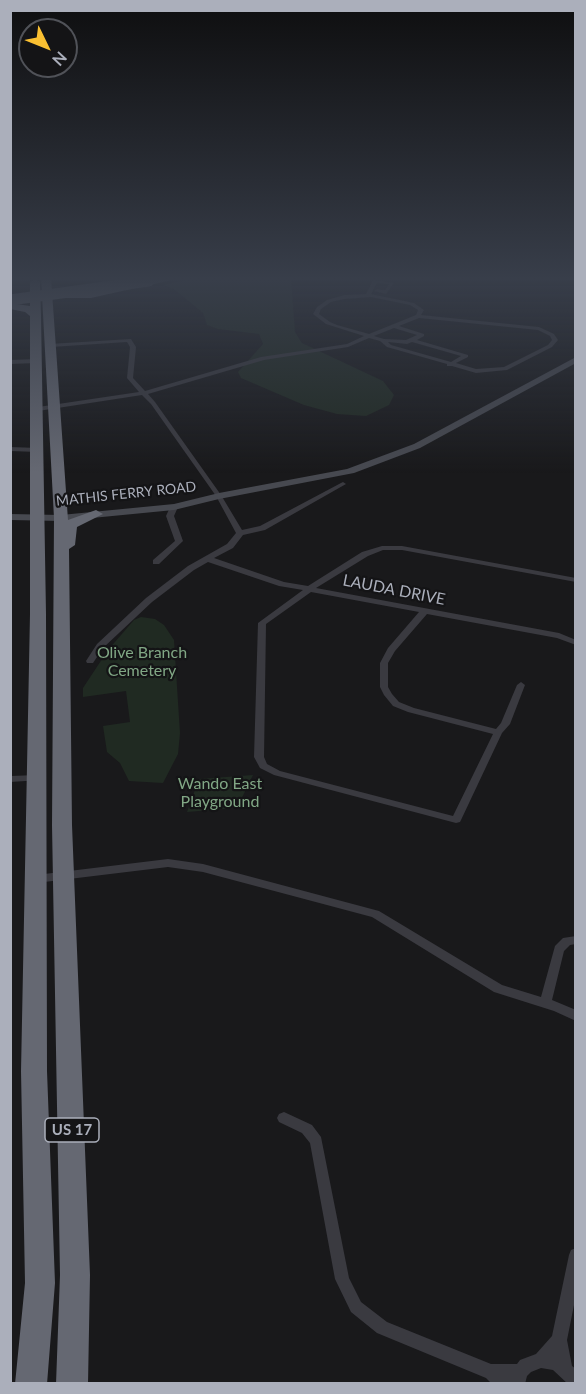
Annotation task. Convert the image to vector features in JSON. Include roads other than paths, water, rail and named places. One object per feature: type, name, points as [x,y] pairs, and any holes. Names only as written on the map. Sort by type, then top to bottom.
[{"type":"highway","name":"US 17","points":[[31,1383],[40,1282],[34,1071],[38,778],[37,342]]},
{"type":"highway","name":"US 17","points":[[51,345],[61,549],[64,876],[75,1264],[72,1383]]},
{"type":"highway","points":[[61,549],[68,544],[70,525],[96,514]]},
{"type":"main road","name":"MATHIS FERRY ROAD","points":[[60,514],[96,514],[150,509],[172,511],[219,496],[333,475],[399,454],[576,358]]},
{"type":"main road","name":"MATHIS FERRY ROAD","points":[[10,517],[60,514],[200,495],[219,496]]},
{"type":"street","points":[[51,345],[97,342]]},
{"type":"street","points":[[130,342],[133,347],[129,375],[219,496],[240,533]]},
{"type":"street","points":[[38,406],[144,393],[243,363],[337,348],[353,342]]},
{"type":"street","points":[[384,342],[389,346],[451,364]]},
{"type":"street","points":[[410,342],[412,352]]},
{"type":"street","points":[[415,342],[466,356],[446,367],[470,374],[476,371],[505,369],[550,346],[553,342]]},
{"type":"street","points":[[424,356],[440,348]]},
{"type":"street","points":[[10,362],[37,361]]},
{"type":"street","points":[[10,449],[38,450]]},
{"type":"street","points":[[90,661],[100,646],[142,606],[191,568],[230,546],[240,533],[262,528],[343,484]]},
{"type":"street","points":[[156,562],[179,541],[172,511]]},
{"type":"street","points":[[521,685],[505,724],[498,732],[456,820],[277,773],[263,766],[259,757],[262,623],[311,588],[365,555],[392,547],[576,579]]},
{"type":"street","name":"LAUDA DRIVE","points":[[208,559],[282,584],[559,636],[576,643]]},
{"type":"street","points":[[424,612],[391,650],[384,663],[384,687],[388,695],[396,704],[411,710],[498,732]]},
{"type":"street","points":[[10,779],[38,778]]},
{"type":"street","points":[[36,879],[168,863],[188,865],[375,914],[498,988],[576,1016]]},
{"type":"street","points":[[545,1004],[559,949],[567,941],[576,940]]},
{"type":"street","points":[[284,1119],[307,1129],[316,1141],[327,1210],[342,1279],[356,1307],[382,1328],[491,1372],[518,1378],[533,1362],[541,1360],[557,1363],[576,1380]]},
{"type":"street","points":[[565,1368],[559,1340],[576,1255]]},
{"type":"street","points":[[541,1360],[559,1340]]},
{"type":"street","points":[[491,1372],[505,1383]]},
{"type":"park label","name":"Olive Branch Cemetery","points":[[142,662]]},
{"type":"park label","name":"Wando East Playground","points":[[220,793]]}]
